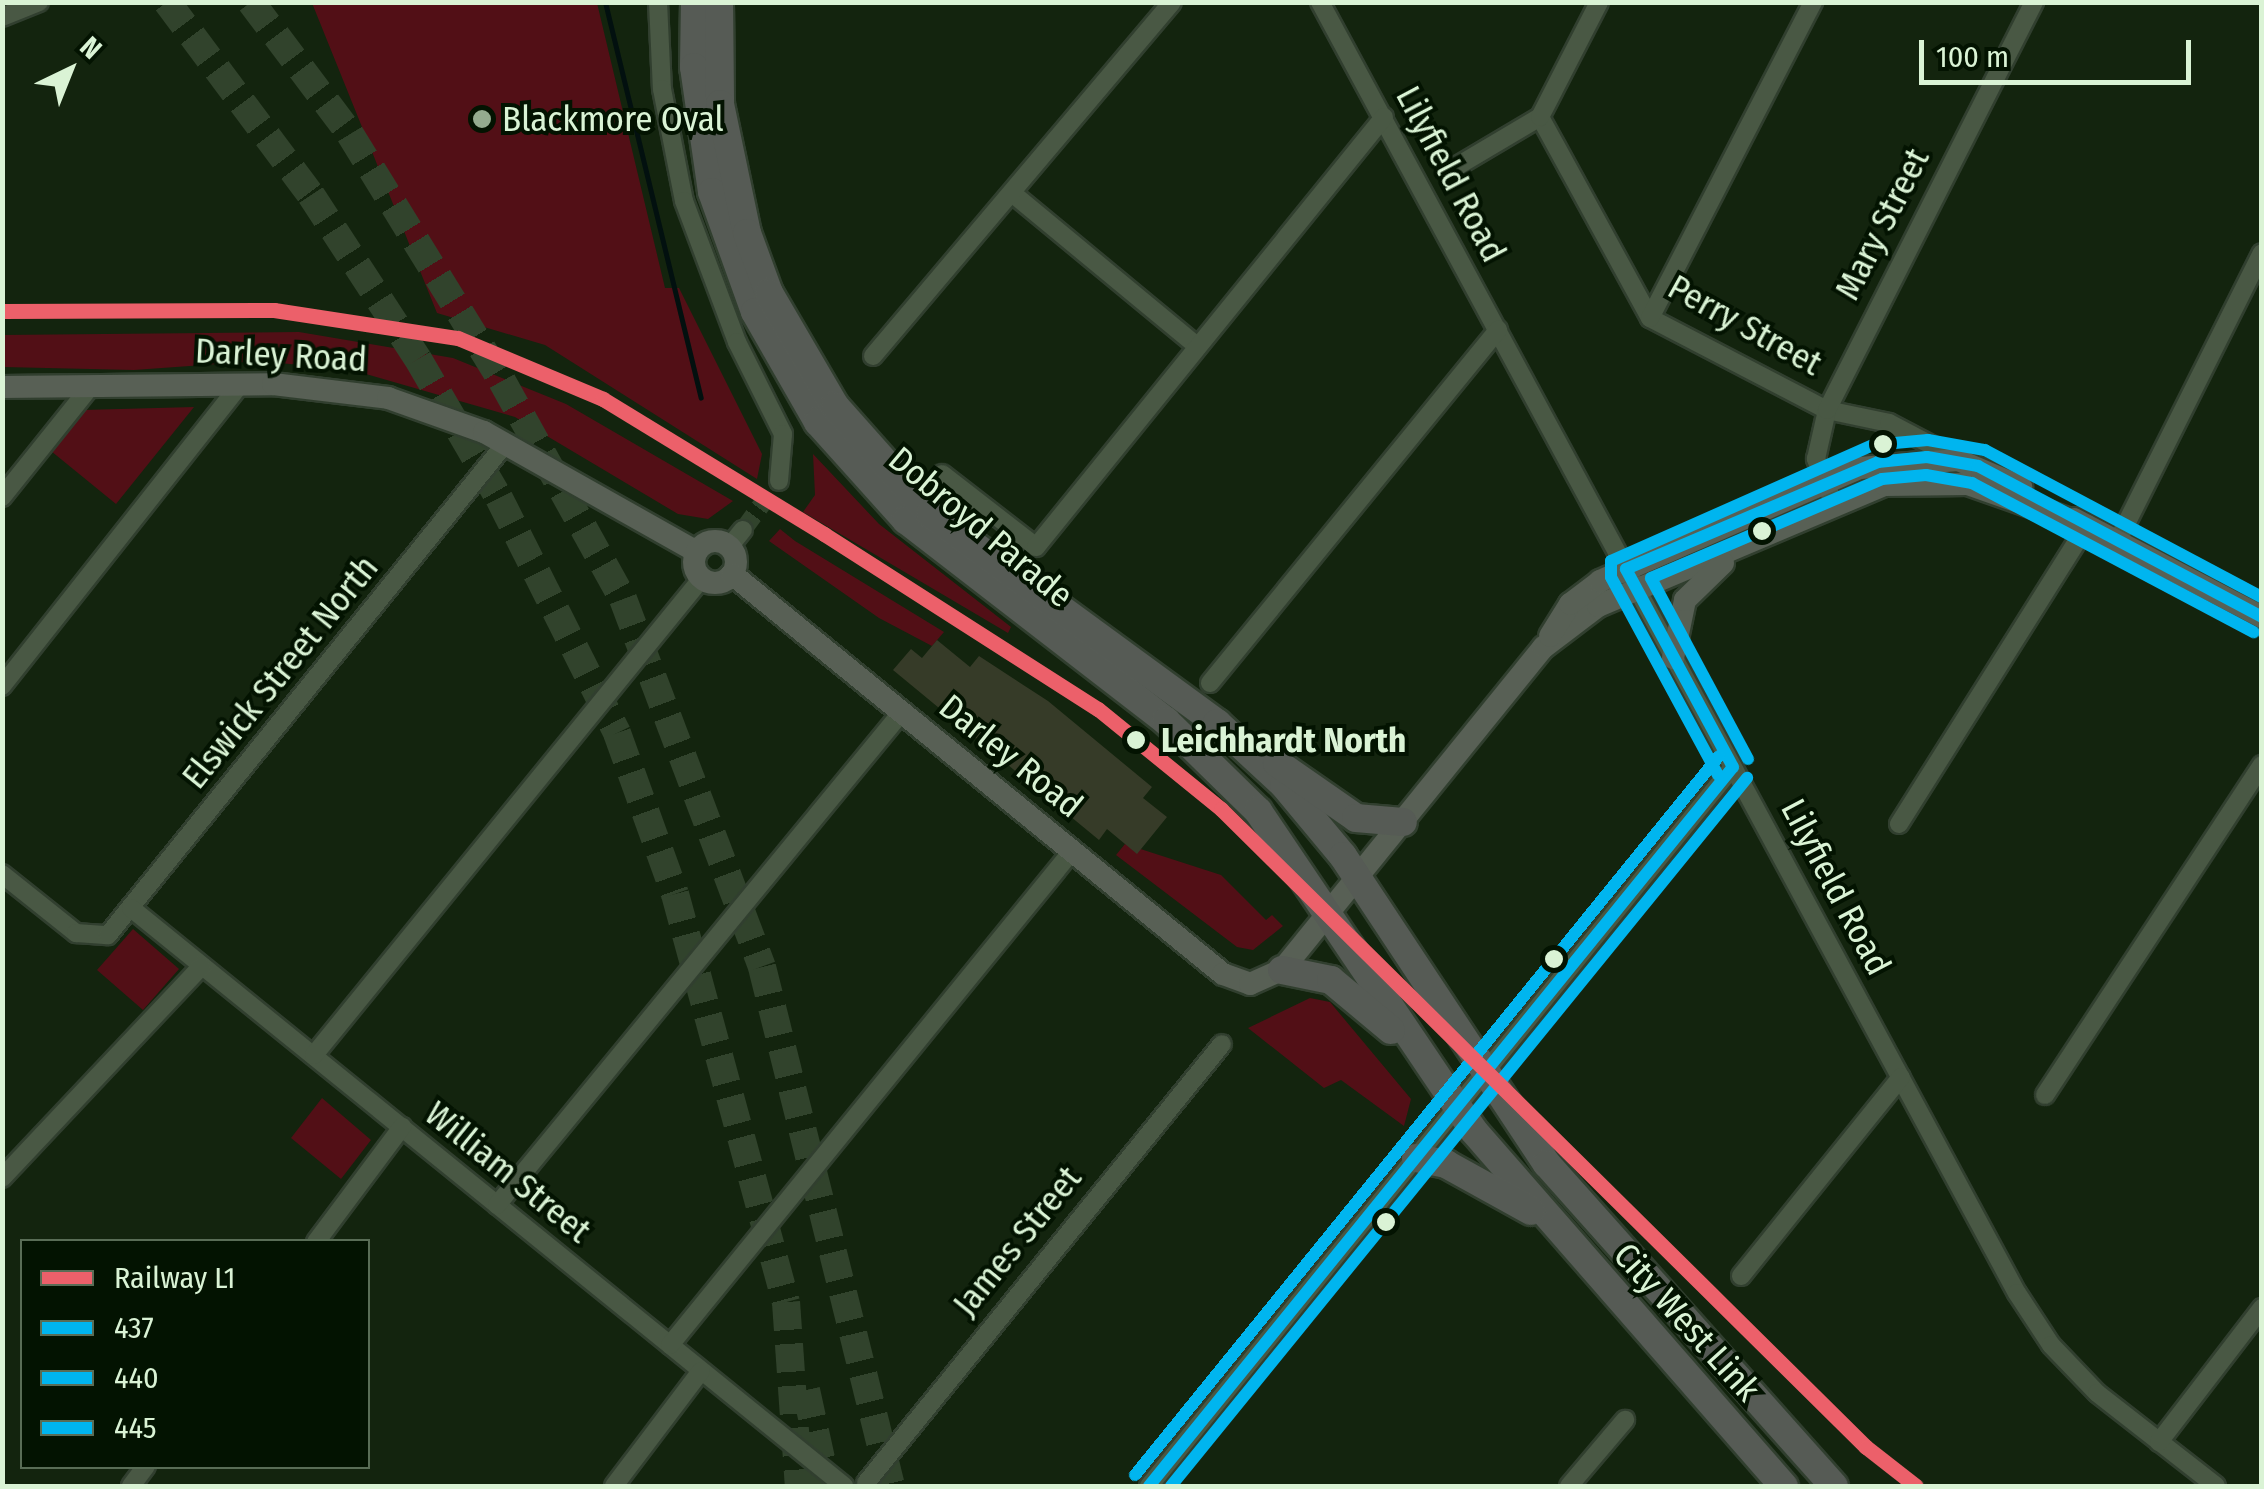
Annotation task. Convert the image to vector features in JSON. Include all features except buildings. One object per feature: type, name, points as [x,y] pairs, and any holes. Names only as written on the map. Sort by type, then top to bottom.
[{"type":"highway","name":"Dobroyd Parade","points":[[696,2],[694,67],[712,192],[755,312],[818,422],[858,473],[949,558],[1210,759],[1258,811],[1329,913]]},
{"type":"highway","name":"Dobroyd Parade","points":[[719,2],[720,104],[747,233],[769,292],[835,406],[930,513],[1251,755],[1316,820],[1358,878]]},
{"type":"highway","points":[[1251,755],[1292,768],[1356,818],[1403,822]]},
{"type":"highway","name":"City West Link","points":[[1358,878],[1483,1075],[1585,1210],[1834,1486]]},
{"type":"highway","name":"City West Link","points":[[1329,913],[1406,1036],[1542,1216],[1784,1486]]},
{"type":"highway","points":[[1282,970],[1332,980],[1406,1036]]},
{"type":"highway","points":[[1416,1158],[1446,1164],[1542,1216]]},
{"type":"main road","name":"Darley Road","points":[[2,388],[242,383],[388,398],[505,444],[697,552]]},
{"type":"main road","name":"Perry Street","points":[[1822,482],[1896,459],[1958,460],[2262,617]]},
{"type":"main road","name":"Perry Street","points":[[1835,508],[1885,485],[1942,480],[2086,526]]},
{"type":"main road","points":[[1282,970],[1544,647],[1570,604],[1632,579],[1822,482]]},
{"type":"main road","points":[[1632,579],[1742,549],[1835,508]]},
{"type":"main road","points":[[736,538],[732,574],[721,582],[702,578],[697,552],[711,542],[736,538]]},
{"type":"main road","points":[[1673,658],[1684,600],[1742,549]]},
{"type":"main road","name":"Darley Road","points":[[732,574],[1223,974],[1250,984],[1282,970]]},
{"type":"street","points":[[2,17],[39,2]]},
{"type":"street","points":[[658,2],[662,88],[684,201],[741,352],[783,434],[779,481]]},
{"type":"street","points":[[873,356],[1172,2]]},
{"type":"street","name":"Lilyfield Road","points":[[1320,2],[1901,1077],[2051,1345],[2159,1442],[2216,1486]]},
{"type":"street","points":[[1454,168],[1534,122],[1599,2]]},
{"type":"street","points":[[1650,318],[1813,2]]},
{"type":"street","name":"Mary Street","points":[[1835,508],[1816,459],[1826,410],[2034,2]]},
{"type":"street","points":[[942,474],[1036,547],[1384,117]]},
{"type":"street","name":"Perry Street","points":[[1534,122],[1650,318],[1826,410],[1889,422],[1958,460]]},
{"type":"street","points":[[1012,193],[1198,347]]},
{"type":"street","points":[[2117,542],[2262,254]]},
{"type":"street","points":[[1210,683],[1498,330]]},
{"type":"street","points":[[2,686],[242,383]]},
{"type":"street","points":[[2,497],[90,387]]},
{"type":"street","name":"Elswick Street North","points":[[2,874],[76,933],[102,938],[131,908],[505,444]]},
{"type":"street","points":[[1899,824],[2086,526]]},
{"type":"street","points":[[314,1056],[702,578]]},
{"type":"street","points":[[497,1205],[901,712]]},
{"type":"street","points":[[2045,1095],[2262,765]]},
{"type":"street","points":[[1149,1486],[1734,767]]},
{"type":"street","points":[[670,1345],[1072,851]]},
{"type":"street","name":"William Street","points":[[131,908],[843,1486]]},
{"type":"street","points":[[6,1166],[202,966]]},
{"type":"street","name":"James Street","points":[[868,1485],[1222,1044]]},
{"type":"street","points":[[1741,1276],[1901,1077]]},
{"type":"street","points":[[318,1239],[402,1127]]},
{"type":"street","points":[[2159,1442],[2262,1308]]},
{"type":"street","points":[[614,1486],[701,1371]]},
{"type":"street","points":[[1569,1486],[1625,1420]]},
{"type":"street","points":[[843,1486],[868,1485]]},
{"type":"shaded area","points":[[312,3],[597,3],[665,288],[679,288],[762,454],[757,479],[545,345],[437,313]]},
{"type":"shaded area","points":[[299,332],[453,358],[566,404],[733,501],[708,519],[678,514],[515,417],[352,370],[259,361],[134,370],[3,367],[3,335]]},
{"type":"shaded area","points":[[194,407],[116,504],[51,451],[83,410]]},
{"type":"shaded area","points":[[813,454],[879,524],[1011,627],[1008,633],[803,512],[815,495]]},
{"type":"shaded area","points":[[780,529],[944,632],[932,646],[879,618],[769,541]]},
{"type":"shaded area","points":[[1125,844],[1221,875],[1266,920],[1272,915],[1283,926],[1253,950],[1237,947],[1116,855]]},
{"type":"shaded area","points":[[133,929],[179,969],[143,1010],[97,970]]},
{"type":"shaded area","points":[[1310,998],[1330,1002],[1411,1099],[1404,1126],[1341,1080],[1324,1088],[1248,1028]]},
{"type":"shaded area","points":[[322,1098],[371,1140],[341,1179],[291,1138]]},
{"type":"waterway","points":[[605,2],[701,398]]},
{"type":"tunnel","points":[[167,2],[311,195],[418,359],[499,498],[617,733],[675,894],[786,1302],[799,1486]]},
{"type":"tunnel","points":[[251,2],[350,134],[502,381],[623,599],[762,967],[891,1486]]},
{"type":"tunnel","points":[[743,530],[779,481]]},
{"type":"tunnel","points":[[806,1390],[827,1486]]},
{"type":"rail line","name":"L1","points":[[2,311],[274,310],[458,338],[603,399],[824,534],[1098,709],[1221,809],[1866,1447],[1916,1486]]},
{"type":"transit line","name":"445","points":[[1718,775],[1611,577],[1611,561],[1873,445],[1928,440],[1985,450],[2262,597]]},
{"type":"transit line","name":"437","points":[[1733,767],[1626,569],[1878,462],[1927,457],[1978,466],[2262,617]]},
{"type":"transit line","name":"440","points":[[1748,759],[1651,578],[1882,479],[1926,475],[1972,483],[2254,632]]},
{"type":"transit line","name":"445","points":[[1135,1475],[1719,756]]},
{"type":"transit line","name":"437","points":[[1149,1486],[1733,767]]},
{"type":"transit line","name":"440","points":[[1171,1486],[1747,778]]},
{"type":"place","name":"Blackmore Oval","points":[[482,119]]},
{"type":"place","name":"Leichhardt North","points":[[1136,740]]}]
